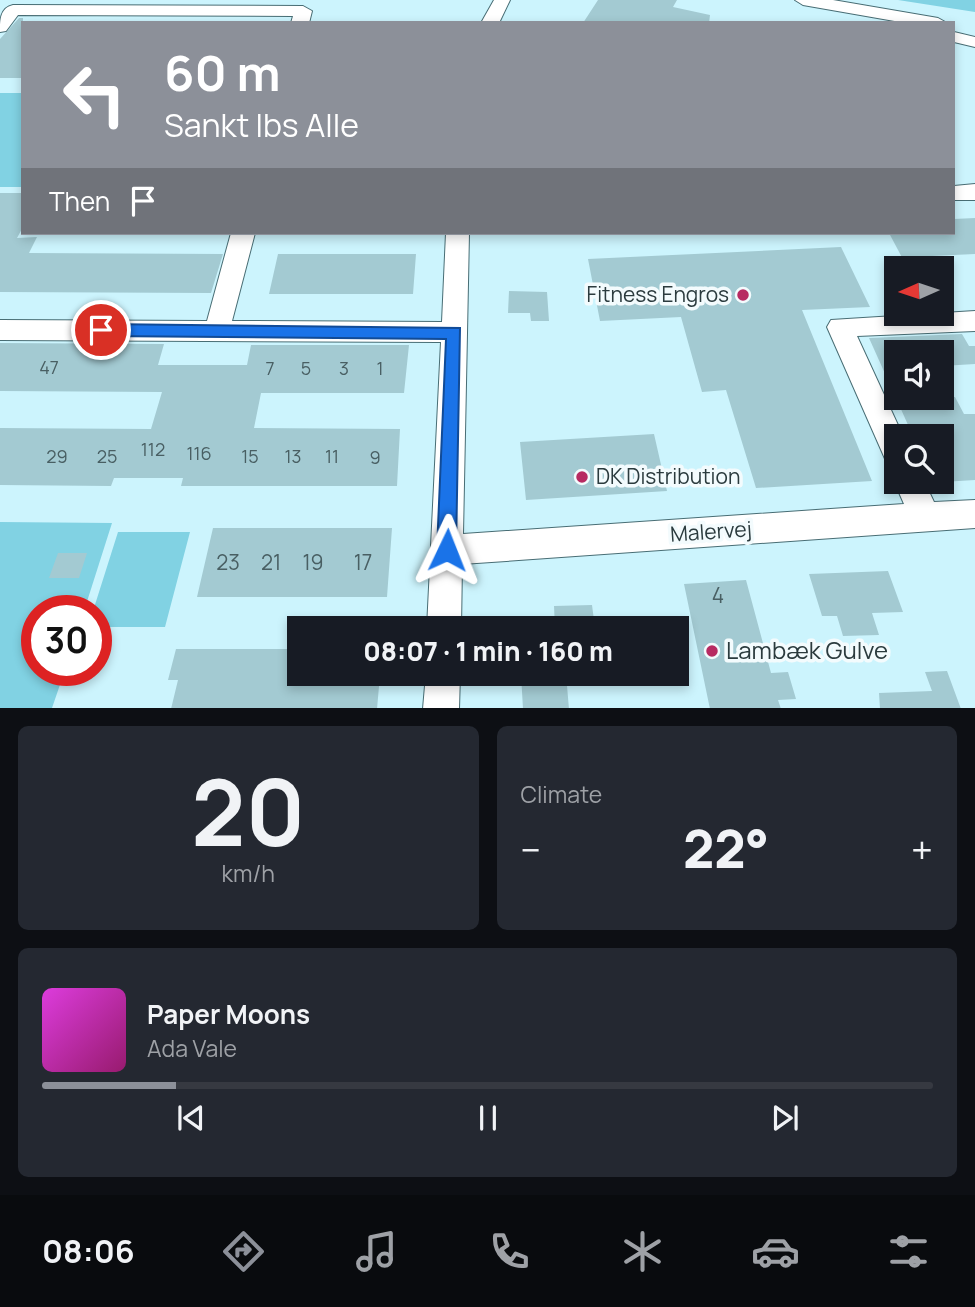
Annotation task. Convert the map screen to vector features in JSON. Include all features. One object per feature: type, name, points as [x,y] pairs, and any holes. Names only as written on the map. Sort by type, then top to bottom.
[{"type":"street","points":[[491,21],[502,0]]},
{"type":"street","points":[[793,0],[884,21]]},
{"type":"street","points":[[803,0],[926,21]]},
{"type":"street","points":[[0,27],[6,9],[303,11],[300,21]]},
{"type":"street","points":[[955,25],[975,29]]},
{"type":"street","points":[[955,37],[975,41]]},
{"type":"street","points":[[955,193],[975,192]]},
{"type":"street","points":[[217,331],[242,235]]},
{"type":"street","points":[[444,616],[458,235]]},
{"type":"street","points":[[884,425],[841,327],[975,321]]},
{"type":"street","points":[[0,330],[454,332]]},
{"type":"street","points":[[915,494],[925,517]]},
{"type":"street","name":"Malervej","points":[[447,550],[975,514]]},
{"type":"street","points":[[441,708],[442,686]]},
{"type":"shaded area","points":[[898,0],[975,0],[975,12]]},
{"type":"shaded area","points":[[0,93],[21,93],[21,187],[0,187]]},
{"type":"shaded area","points":[[0,522],[112,523],[89,595],[21,595],[21,686],[60,686],[52,708],[0,708]]},
{"type":"shaded area","points":[[118,532],[190,532],[165,627],[112,627],[112,595],[98,595]]},
{"type":"building","points":[[598,0],[677,0],[673,7],[710,15],[709,21],[584,21]]},
{"type":"building","points":[[19,18],[23,18],[21,78],[0,78],[0,39]]},
{"type":"building","points":[[0,193],[21,193],[21,231],[17,238],[37,237],[29,253],[223,254],[211,293],[0,292]]},
{"type":"building","points":[[975,218],[975,254],[901,256],[890,235],[955,235],[955,219]]},
{"type":"building","points":[[841,247],[870,307],[802,310],[872,481],[756,488],[726,390],[702,392],[681,317],[600,321],[588,259]]},
{"type":"building","points":[[278,254],[416,254],[413,294],[269,294]]},
{"type":"building","points":[[509,291],[547,292],[549,321],[531,321],[530,313],[508,313]]},
{"type":"building","points":[[962,334],[969,346],[975,346],[975,364],[954,365],[954,340],[884,340],[884,371],[869,338]]},
{"type":"building","points":[[0,343],[164,344],[158,365],[247,365],[251,345],[409,345],[404,393],[261,393],[254,428],[400,429],[397,486],[181,486],[183,478],[114,478],[111,486],[0,485],[0,428],[151,429],[162,392],[0,391]]},
{"type":"building","points":[[955,397],[964,414],[975,414],[975,480],[954,481],[954,424],[908,424],[901,410],[954,410]]},
{"type":"building","points":[[654,434],[667,491],[526,500],[520,442]]},
{"type":"building","points":[[213,528],[392,528],[387,597],[197,597]]},
{"type":"building","points":[[58,553],[87,553],[79,578],[49,578]]},
{"type":"building","points":[[888,571],[903,612],[872,613],[879,635],[843,636],[837,616],[822,616],[809,574]]},
{"type":"building","points":[[746,580],[771,673],[788,672],[796,699],[778,700],[781,708],[710,708],[684,584]]},
{"type":"building","points":[[592,605],[593,616],[554,616],[554,606]]},
{"type":"building","points":[[176,649],[287,649],[287,686],[379,686],[377,708],[171,708],[178,680],[168,680]]},
{"type":"building","points":[[947,671],[961,708],[880,708],[879,693],[932,691],[925,672]]},
{"type":"building","points":[[522,686],[567,686],[569,708],[523,708]]},
{"type":"place","name":"Fitness Engros","points":[[743,295]]},
{"type":"place","name":"DK Distribution","points":[[582,477]]},
{"type":"place","name":"Lambæk Gulve","points":[[712,651]]},
{"type":"route","points":[[101,330],[454,332],[447,550]]}]
